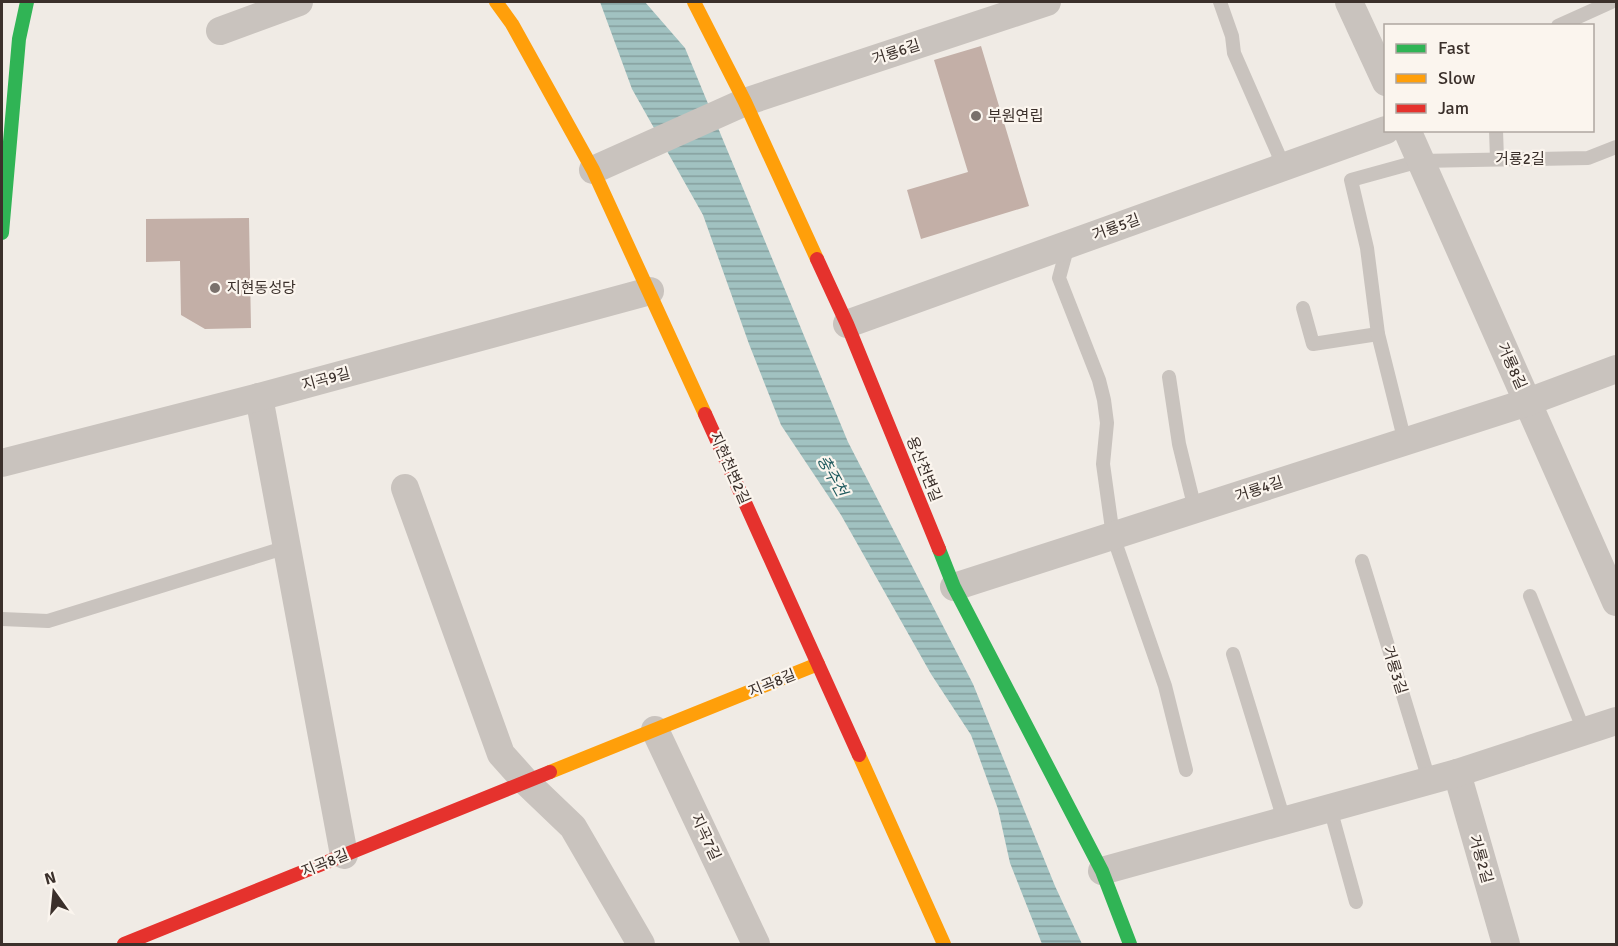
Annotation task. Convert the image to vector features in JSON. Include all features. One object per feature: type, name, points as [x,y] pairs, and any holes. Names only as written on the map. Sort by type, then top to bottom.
[{"type":"street","points":[[2,233],[20,39],[27,2]]},
{"type":"street","points":[[220,32],[299,2]]},
{"type":"street","name":"지현천변2길","points":[[496,2],[512,24],[593,170],[650,291],[944,945]]},
{"type":"street","name":"용산천변길","points":[[694,2],[745,102],[848,324],[954,587],[1102,871],[1130,945]]},
{"type":"street","name":"거룡6길","points":[[593,170],[745,102],[1047,2]]},
{"type":"street","points":[[1350,2],[1384,78]]},
{"type":"street","name":"거룡5길","points":[[848,324],[1384,131]]},
{"type":"street","name":"거룡8길","points":[[1408,132],[1617,602]]},
{"type":"street","name":"지곡9길","points":[[2,463],[259,397],[650,291]]},
{"type":"street","name":"거룡4길","points":[[954,587],[1528,402],[1617,369]]},
{"type":"street","points":[[259,397],[344,855]]},
{"type":"street","points":[[405,488],[501,754],[526,782],[573,827],[641,945]]},
{"type":"street","name":"지곡8길","points":[[124,945],[818,664]]},
{"type":"street","points":[[1102,871],[1457,772],[1617,721]]},
{"type":"street","name":"지곡7길","points":[[655,730],[756,945]]},
{"type":"street","name":"거룡2길","points":[[1457,772],[1506,945]]},
{"type":"lane","points":[[1220,2],[1232,36],[1234,53],[1284,167]]},
{"type":"lane","points":[[1562,24],[1611,2]]},
{"type":"lane","points":[[1496,132],[1497,159]]},
{"type":"lane","name":"거룡2길","points":[[1420,161],[1588,158],[1617,147]]},
{"type":"lane","points":[[1405,442],[1378,334],[1367,249],[1351,180],[1420,161]]},
{"type":"lane","points":[[1068,245],[1059,278],[1099,380],[1104,400],[1107,423],[1103,464],[1113,536],[1165,686],[1186,770]]},
{"type":"lane","points":[[1303,308],[1313,344],[1378,334]]},
{"type":"lane","points":[[1169,377],[1179,444],[1195,509]]},
{"type":"lane","points":[[2,619],[48,621],[287,546]]},
{"type":"lane","name":"거룡3길","points":[[1362,561],[1429,780]]},
{"type":"lane","points":[[1530,596],[1584,731]]},
{"type":"lane","points":[[1233,654],[1284,820]]},
{"type":"lane","points":[[1330,808],[1356,902]]},
{"type":"water","name":"충주천","points":[[600,2],[645,2],[685,48],[848,442],[973,684],[1055,886],[1082,944],[1042,944],[1010,863],[998,809],[971,735],[931,674],[841,515],[781,425],[703,215],[632,89]]},
{"type":"building","name":"부원연립","points":[[981,46],[1029,206],[921,239],[907,190],[968,172],[934,60]]},
{"type":"building","name":"지현동성당","points":[[249,218],[251,328],[205,329],[181,315],[180,261],[146,262],[146,219]]},
{"type":"traffic: fast","points":[[2,233],[19,39],[27,2]]},
{"type":"traffic: fast","points":[[939,549],[954,587],[1102,871],[1130,944]]},
{"type":"traffic: slow","points":[[496,2],[512,24],[593,170],[705,414]]},
{"type":"traffic: slow","points":[[694,2],[745,102],[817,259]]},
{"type":"traffic: slow","points":[[550,772],[818,664]]},
{"type":"traffic: slow","points":[[859,755],[944,944]]},
{"type":"traffic: jam","points":[[817,259],[847,324],[939,549]]},
{"type":"traffic: jam","points":[[705,414],[859,755]]},
{"type":"traffic: jam","points":[[124,944],[550,772]]},
{"type":"place","name":"부원연립","points":[[976,116]]},
{"type":"place","name":"지현동성당","points":[[215,288]]}]
